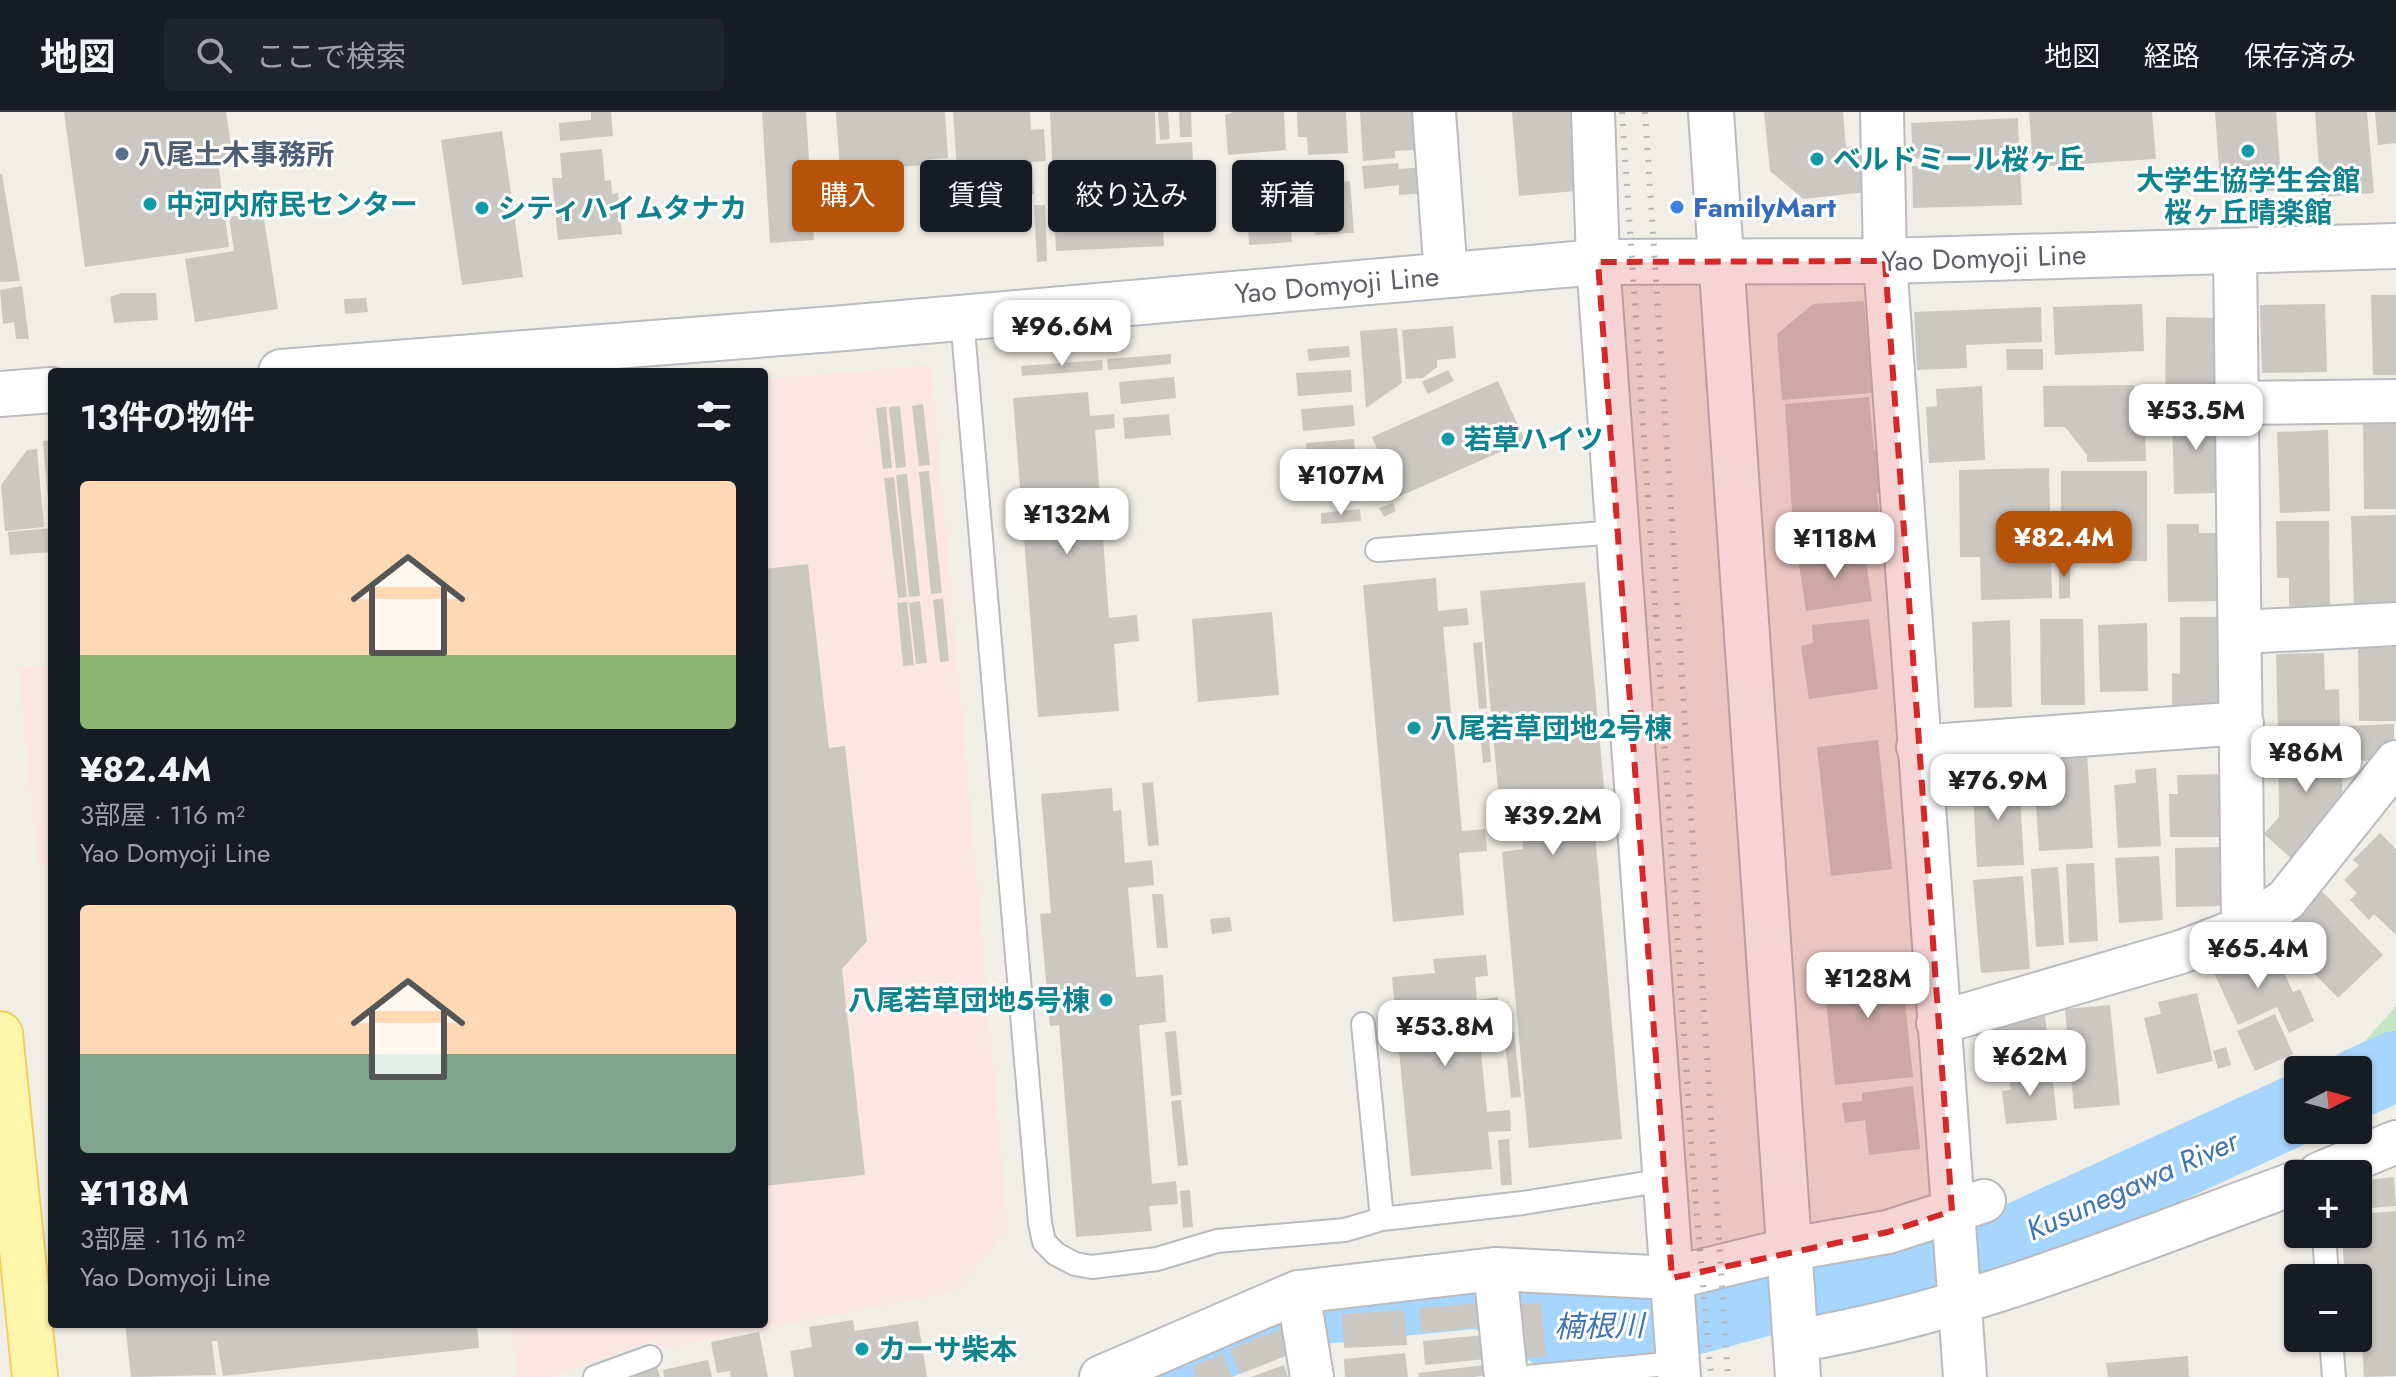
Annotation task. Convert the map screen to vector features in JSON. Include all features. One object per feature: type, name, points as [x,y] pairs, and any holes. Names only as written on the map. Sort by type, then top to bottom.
[{"type":"main road","points":[[1711,112],[1796,1352]]},
{"type":"main road","name":"Yao Domyoji Line","points":[[331,368],[962,318],[1598,262],[1885,261],[2396,246]]},
{"type":"main road","points":[[0,394],[48,390]]},
{"type":"main road","points":[[0,1034],[35,1377]]},
{"type":"street","points":[[1434,112],[1446,276]]},
{"type":"street","points":[[1593,112],[1598,262],[1676,1332]]},
{"type":"street","points":[[1882,112],[1885,261],[1938,1023],[1963,1209],[1959,1304],[1965,1377]]},
{"type":"street","points":[[2235,251],[2243,928]]},
{"type":"street","points":[[2239,403],[2396,401]]},
{"type":"street","points":[[2241,632],[2396,624]]},
{"type":"street","points":[[1918,747],[2242,723]]},
{"type":"street","points":[[1938,1023],[2181,952],[2243,928],[2286,900],[2396,762]]},
{"type":"street","points":[[2353,1160],[2396,1142]]},
{"type":"street","points":[[1796,1352],[1855,1331],[1959,1304],[2284,1187]]},
{"type":"street","points":[[1676,1332],[1791,1251],[1888,1232],[1963,1209]]},
{"type":"street","points":[[1101,1377],[1298,1292],[1495,1269],[1676,1332]]},
{"type":"street","points":[[1495,1269],[1506,1377]]},
{"type":"street","points":[[1298,1292],[1312,1377]]},
{"type":"lane","points":[[962,318],[1035,1176],[1044,1242],[1075,1264],[1092,1267],[1157,1259],[1217,1241],[1345,1230],[1382,1219],[1523,1203],[1665,1180]]},
{"type":"lane","points":[[1377,550],[1618,532]]},
{"type":"lane","points":[[1363,1024],[1382,1219]]},
{"type":"lane","points":[[1526,1377],[1676,1332]]},
{"type":"lane","points":[[2332,1352],[2334,1377]]},
{"type":"lane","points":[[595,1377],[650,1357]]},
{"type":"highlighted area","points":[[1885,261],[1952,1211],[1888,1232],[1672,1278],[1598,262]]},
{"type":"shaded area","points":[[931,365],[1008,1230],[955,1292],[659,1349],[655,1340],[551,1377],[517,1377],[511,1328],[768,1328],[768,379]]},
{"type":"shaded area","points":[[48,665],[48,864],[38,865],[18,667]]},
{"type":"green space","points":[[2396,1006],[2396,1043],[2367,1056],[2352,1056]]},
{"type":"green space","points":[[1547,1299],[1647,1302],[1651,1352],[1551,1360]]},
{"type":"building","name":"中河内府民センター","points":[[64,112],[226,112],[233,159],[218,162],[229,247],[85,267]]},
{"type":"building","points":[[591,112],[611,112],[613,136],[560,141],[559,123],[591,120]]},
{"type":"building","points":[[762,112],[806,112],[809,160],[792,160],[792,232],[814,232],[814,240],[770,243]]},
{"type":"building","points":[[836,112],[945,112],[948,158],[920,160],[920,165],[904,166],[904,160],[839,160]]},
{"type":"building","points":[[953,112],[1030,112],[1031,130],[1044,129],[1046,161],[956,160]]},
{"type":"building","points":[[1050,112],[1155,112],[1156,144],[1192,142],[1193,160],[1052,160]]},
{"type":"building","points":[[1158,112],[1168,112],[1170,139],[1160,140]]},
{"type":"building","points":[[1179,112],[1191,112],[1192,137],[1180,137]]},
{"type":"building","points":[[1233,112],[1284,112],[1286,150],[1228,155],[1225,115]]},
{"type":"building","points":[[1297,112],[1346,112],[1348,153],[1308,155],[1307,137],[1298,137]]},
{"type":"building","points":[[1360,112],[1413,112],[1416,150],[1395,151],[1395,158],[1363,161]]},
{"type":"building","points":[[1512,112],[1570,112],[1576,191],[1519,196]]},
{"type":"building","name":"ベルドミール桜ヶ丘","points":[[1764,112],[1843,112],[1846,147],[1863,146],[1867,192],[1803,199],[1770,171]]},
{"type":"building","points":[[2029,112],[2152,112],[2156,159],[2033,167]]},
{"type":"building","name":"大学生協学生会館 桜ヶ丘晴楽館","points":[[2215,112],[2276,112],[2282,190],[2221,194]]},
{"type":"building","points":[[2315,112],[2367,112],[2374,193],[2321,197]]},
{"type":"building","points":[[2375,112],[2396,112],[2396,143],[2378,145]]},
{"type":"building","points":[[2018,118],[2019,155],[1913,159],[1911,123]]},
{"type":"building","name":"シティハイムタナカ","points":[[502,131],[523,277],[462,285],[441,140]]},
{"type":"building","points":[[602,149],[605,181],[611,180],[612,194],[618,193],[622,234],[558,240],[552,178],[562,178],[560,153]]},
{"type":"building","points":[[1398,163],[1399,169],[1426,167],[1428,193],[1399,195],[1399,185],[1364,189],[1362,166]]},
{"type":"building","points":[[2020,163],[2022,205],[1913,208],[1912,166]]},
{"type":"building","points":[[2,174],[20,281],[0,282]]},
{"type":"building","points":[[1344,181],[1350,181],[1354,233],[1315,235],[1315,232],[1344,232]]},
{"type":"building","points":[[1034,205],[1045,205],[1047,261],[1037,262]]},
{"type":"building","points":[[263,212],[278,309],[195,322],[185,259],[234,251],[229,217]]},
{"type":"building","points":[[1055,232],[1163,232],[1164,246],[1056,251]]},
{"type":"building","points":[[1248,232],[1291,232],[1292,242],[1249,245]]},
{"type":"building","points":[[22,286],[29,339],[16,339],[14,322],[3,324],[0,290]]},
{"type":"building","points":[[121,293],[156,293],[158,320],[114,323],[110,297]]},
{"type":"building","points":[[2371,295],[2396,295],[2396,375],[2373,375]]},
{"type":"building","points":[[366,298],[368,312],[345,314],[344,299]]},
{"type":"building","points":[[1864,301],[1872,393],[1782,400],[1777,334],[1813,304]]},
{"type":"building","points":[[2142,304],[2144,351],[2055,355],[2053,307]]},
{"type":"building","points":[[2325,304],[2327,372],[2262,373],[2260,305]]},
{"type":"building","points":[[2041,307],[2042,342],[1966,345],[1967,368],[1917,370],[1914,312]]},
{"type":"building","points":[[2166,317],[2222,318],[2221,401],[2165,401]]},
{"type":"building","points":[[1453,326],[1456,358],[1437,360],[1437,367],[1423,378],[1406,379],[1402,330]]},
{"type":"building","points":[[1397,328],[1402,383],[1366,408],[1360,331]]},
{"type":"building","points":[[1349,346],[1350,357],[1309,361],[1307,349]]},
{"type":"building","points":[[2006,349],[2043,349],[2043,370],[2007,370]]},
{"type":"building","points":[[1171,354],[1171,364],[1108,370],[1107,359]]},
{"type":"building","points":[[1102,360],[1103,370],[1022,376],[1021,366]]},
{"type":"building","points":[[1351,370],[1352,392],[1298,396],[1296,373]]},
{"type":"building","points":[[1448,370],[1454,381],[1428,394],[1422,382]]},
{"type":"building","points":[[1174,377],[1176,398],[1121,404],[1119,382]]},
{"type":"building","name":"若草ハイツ","points":[[1498,381],[1525,441],[1398,497],[1372,437]]},
{"type":"building","points":[[2134,385],[2135,414],[2145,414],[2146,461],[2087,462],[2087,455],[2065,427],[2044,427],[2043,386]]},
{"type":"building","points":[[1982,386],[1985,460],[1929,463],[1926,407],[1937,406],[1936,389]]},
{"type":"building","points":[[1088,392],[1090,416],[1114,414],[1115,428],[1095,430],[1109,618],[1137,615],[1139,641],[1114,644],[1119,711],[1038,717],[1013,398]]},
{"type":"building","points":[[1869,397],[1874,450],[1881,449],[1884,492],[1877,494],[1880,517],[1793,525],[1785,404]]},
{"type":"building","points":[[923,404],[930,465],[919,466],[912,406]]},
{"type":"building","points":[[1353,405],[1355,426],[1303,431],[1301,409]]},
{"type":"building","points":[[900,406],[906,467],[896,468],[889,407]]},
{"type":"building","points":[[886,407],[892,468],[883,469],[876,408]]},
{"type":"building","points":[[2217,409],[2219,493],[2174,494],[2172,410]]},
{"type":"building","points":[[1169,414],[1171,435],[1125,439],[1123,418]]},
{"type":"building","points":[[2396,421],[2396,509],[2364,509],[2363,422]]},
{"type":"building","points":[[2328,430],[2330,511],[2280,513],[2277,432]]},
{"type":"building","points":[[1354,439],[1356,463],[1308,466],[1306,443]]},
{"type":"building","points":[[48,440],[48,499],[43,441]]},
{"type":"building","points":[[37,449],[44,527],[5,531],[1,485],[27,450]]},
{"type":"building","points":[[2049,468],[2052,598],[1981,600],[1980,557],[1960,557],[1959,470]]},
{"type":"building","points":[[929,471],[942,593],[931,594],[919,472]]},
{"type":"building","points":[[2061,471],[2147,471],[2147,561],[2091,561],[2090,530],[2061,530]]},
{"type":"building","points":[[1356,473],[1359,497],[1314,501],[1311,478]]},
{"type":"building","points":[[907,474],[920,596],[909,597],[896,475]]},
{"type":"building","points":[[894,477],[907,597],[898,598],[884,478]]},
{"type":"building","points":[[1393,503],[1396,511],[1384,517],[1379,508]]},
{"type":"building","points":[[1360,509],[1361,521],[1321,524],[1321,513]]},
{"type":"building","points":[[2396,515],[2396,603],[2354,604],[2351,516]]},
{"type":"building","points":[[2276,521],[2329,521],[2330,606],[2289,606],[2289,578],[2277,578]]},
{"type":"building","points":[[2167,524],[2199,524],[2199,533],[2221,533],[2222,601],[2168,602]]},
{"type":"building","points":[[48,528],[48,552],[10,555],[8,532]]},
{"type":"building","points":[[1864,549],[1872,601],[1806,611],[1798,558]]},
{"type":"building","points":[[2059,560],[2070,560],[2070,598],[2059,599]]},
{"type":"building","points":[[808,564],[829,748],[845,746],[867,941],[842,969],[865,1175],[768,1186],[768,569]]},
{"type":"building","name":"八尾若草団地2号棟","points":[[1436,578],[1438,611],[1467,608],[1469,625],[1443,627],[1462,831],[1485,829],[1487,851],[1459,853],[1464,915],[1393,922],[1363,585]]},
{"type":"building","points":[[1585,582],[1606,809],[1593,810],[1622,1139],[1529,1148],[1502,852],[1523,849],[1521,820],[1501,822],[1480,591]]},
{"type":"building","points":[[943,598],[949,661],[940,662],[933,600]]},
{"type":"building","points":[[920,601],[927,663],[916,664],[909,603]]},
{"type":"building","points":[[907,602],[914,665],[903,666],[897,603]]},
{"type":"building","points":[[1272,612],[1279,695],[1198,702],[1192,619]]},
{"type":"building","points":[[2180,617],[2221,617],[2223,711],[2172,711],[2172,673],[2180,674]]},
{"type":"building","points":[[1869,619],[1878,689],[1809,699],[1801,646],[1813,643],[1812,625]]},
{"type":"building","points":[[2040,619],[2083,619],[2085,705],[2041,705]]},
{"type":"building","points":[[2010,620],[2012,707],[1974,708],[1972,622]]},
{"type":"building","points":[[2147,623],[2148,691],[2100,692],[2098,625]]},
{"type":"building","points":[[1482,642],[1487,708],[1479,709],[1473,643]]},
{"type":"building","points":[[2396,647],[2396,721],[2359,721],[2358,648]]},
{"type":"building","points":[[2324,653],[2325,690],[2339,689],[2340,733],[2278,734],[2276,654]]},
{"type":"building","points":[[1487,712],[1491,762],[1483,763],[1478,713]]},
{"type":"building","points":[[2394,724],[2394,742],[2382,760],[2347,761],[2346,726]]},
{"type":"building","points":[[2268,727],[2269,736],[2259,737],[2258,728]]},
{"type":"building","points":[[1878,740],[1892,869],[1831,876],[1817,747]]},
{"type":"building","points":[[2341,742],[2343,805],[2294,861],[2264,834],[2279,817],[2278,744]]},
{"type":"building","points":[[2087,753],[2093,848],[2039,851],[2036,806],[2028,806],[2027,786],[2036,786],[2035,774],[2054,773],[2053,755]]},
{"type":"building","points":[[2156,768],[2161,846],[2118,848],[2114,785],[2136,783],[2135,770]]},
{"type":"building","points":[[2222,774],[2222,837],[2170,837],[2169,794],[2178,794],[2177,775]]},
{"type":"building","points":[[2019,776],[2024,865],[1977,867],[1972,778]]},
{"type":"building","points":[[1153,782],[1159,845],[1148,846],[1142,783]]},
{"type":"building","name":"八尾若草団地5号棟","points":[[1112,788],[1113,811],[1121,810],[1125,863],[1152,860],[1154,885],[1128,888],[1136,977],[1163,975],[1166,1022],[1139,1025],[1152,1184],[1176,1181],[1178,1204],[1149,1206],[1152,1231],[1076,1237],[1059,1025],[1050,1026],[1040,914],[1051,913],[1041,794]]},
{"type":"building","points":[[2380,833],[2396,849],[2396,935],[2374,914],[2369,920],[2350,900],[2357,893],[2344,880],[2359,865],[2353,860]]},
{"type":"building","points":[[2225,847],[2226,906],[2176,907],[2175,848]]},
{"type":"building","points":[[2159,856],[2163,920],[2119,923],[2115,858]]},
{"type":"building","points":[[2094,863],[2098,941],[2069,943],[2066,864]]},
{"type":"building","points":[[2058,867],[2064,945],[2036,947],[2031,869]]},
{"type":"building","points":[[2023,876],[2030,969],[1981,973],[1973,880]]},
{"type":"building","points":[[2318,887],[2383,955],[2338,998],[2301,960],[2307,954],[2279,925]]},
{"type":"building","points":[[1152,894],[1163,894],[1168,948],[1157,948]]},
{"type":"building","points":[[1230,917],[1232,931],[1212,934],[1210,919]]},
{"type":"building","points":[[2249,943],[2264,976],[2282,968],[2293,992],[2300,989],[2314,1021],[2289,1033],[2277,1007],[2238,1025],[2209,962]]},
{"type":"building","points":[[1486,955],[1488,976],[1475,977],[1477,1000],[1498,997],[1499,1011],[1477,1013],[1487,1112],[1510,1110],[1511,1131],[1488,1132],[1492,1169],[1411,1176],[1392,977],[1435,973],[1433,959]]},
{"type":"building","points":[[1900,955],[1913,1077],[1835,1085],[1822,963]]},
{"type":"building","points":[[2197,993],[2213,1061],[2157,1074],[2144,1018],[2161,1014],[2158,1002]]},
{"type":"building","points":[[2110,1005],[2120,1105],[2074,1109],[2065,1009]]},
{"type":"building","points":[[2045,1014],[2049,1059],[1995,1064],[1992,1028],[2011,1026],[2010,1017]]},
{"type":"building","points":[[2275,1014],[2293,1054],[2255,1071],[2237,1031]]},
{"type":"building","points":[[1176,1031],[1182,1095],[1171,1096],[1165,1032]]},
{"type":"building","points":[[1514,1032],[1521,1097],[1511,1098],[1504,1033]]},
{"type":"building","points":[[2226,1047],[2231,1065],[2218,1069],[2213,1051]]},
{"type":"building","points":[[2052,1071],[2057,1120],[2006,1124],[2002,1091],[2011,1090],[2009,1075]]},
{"type":"building","points":[[1913,1086],[1920,1149],[1869,1155],[1865,1120],[1845,1123],[1842,1103],[1862,1101],[1862,1093]]},
{"type":"building","points":[[1181,1100],[1188,1165],[1178,1166],[1171,1101]]},
{"type":"building","points":[[1509,1139],[1512,1185],[1501,1185],[1498,1140]]},
{"type":"building","points":[[2394,1177],[2396,1206],[2372,1208],[2372,1179]]},
{"type":"building","points":[[1190,1190],[1193,1227],[1183,1228],[1180,1191]]},
{"type":"building","points":[[2396,1211],[2396,1376],[2364,1377],[2362,1352],[2372,1352],[2372,1264],[2344,1264],[2343,1248],[2372,1248],[2372,1213]]},
{"type":"building","points":[[1482,1303],[1485,1327],[1421,1333],[1419,1308]]},
{"type":"building","points":[[1541,1303],[1546,1356],[1519,1359],[1514,1305]]},
{"type":"building","points":[[1404,1310],[1407,1345],[1344,1348],[1342,1314]]},
{"type":"building","name":"カーサ柴本","points":[[853,1320],[855,1331],[918,1321],[927,1377],[794,1377],[790,1351],[812,1347],[809,1327]]},
{"type":"building","points":[[1286,1327],[1296,1352],[1240,1374],[1230,1349]]},
{"type":"building","points":[[125,1328],[477,1328],[479,1348],[223,1376],[217,1341],[212,1341],[216,1375],[131,1377]]},
{"type":"building","points":[[759,1332],[768,1377],[731,1377],[730,1371],[717,1373],[711,1342]]},
{"type":"building","points":[[1483,1335],[1486,1359],[1425,1365],[1423,1341]]},
{"type":"building","points":[[1405,1353],[1408,1377],[1345,1377],[1344,1359]]},
{"type":"building","points":[[1223,1354],[1232,1377],[1196,1377],[1192,1366]]},
{"type":"building","points":[[2188,1356],[2189,1377],[2108,1377],[2106,1363]]},
{"type":"building","points":[[708,1360],[712,1377],[664,1377],[663,1370]]},
{"type":"building","points":[[1284,1365],[1288,1377],[1251,1377]]},
{"type":"building","points":[[1484,1365],[1485,1375],[1475,1377],[1419,1377],[1418,1373]]},
{"type":"building","points":[[657,1367],[660,1377],[635,1377],[634,1372]]},
{"type":"waterway","name":"Kusunegawa River","points":[[2372,1077],[2396,1066]]},
{"type":"waterway","name":"楠根川","points":[[1155,1377],[1282,1313],[1483,1293],[1546,1330],[1678,1324],[1809,1289],[1899,1276],[2021,1236],[2284,1115]]},
{"type":"railway","points":[[1622,112],[1693,1169],[1711,1377]]},
{"type":"railway","points":[[1645,112],[1728,1377]]},
{"type":"place","name":"大学生協学生会館 桜ヶ丘晴楽館","points":[[2248,151]]},
{"type":"place","name":"八尾土木事務所","points":[[122,154]]},
{"type":"place","name":"ベルドミール桜ヶ丘","points":[[1817,159]]},
{"type":"place","name":"中河内府民センター","points":[[150,204]]},
{"type":"place","name":"FamilyMart","points":[[1677,207]]},
{"type":"place","name":"シティハイムタナカ","points":[[482,208]]},
{"type":"place","name":"若草ハイツ","points":[[1448,439]]},
{"type":"place","name":"八尾若草団地2号棟","points":[[1414,728]]},
{"type":"place","name":"八尾若草団地5号棟","points":[[1106,1000]]},
{"type":"place","name":"カーサ柴本","points":[[862,1349]]}]
